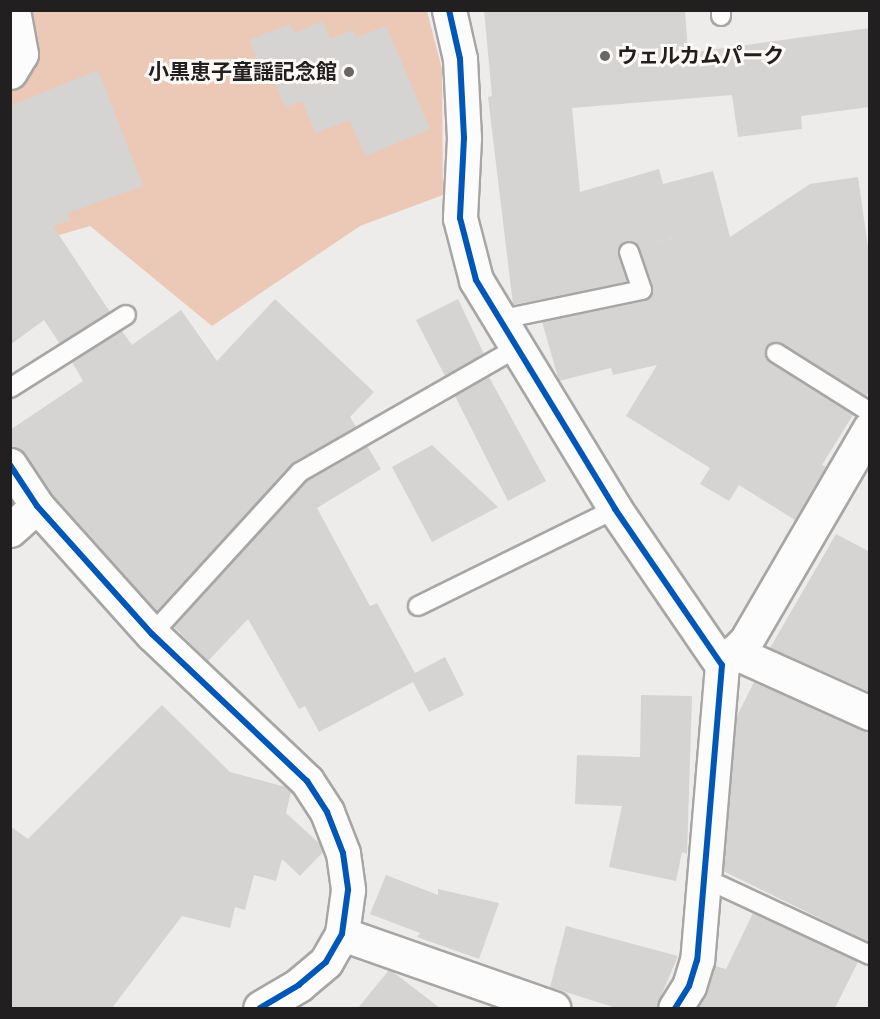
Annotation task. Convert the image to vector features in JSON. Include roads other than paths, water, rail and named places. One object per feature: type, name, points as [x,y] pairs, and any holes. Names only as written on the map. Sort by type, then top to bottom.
[{"type":"street","points":[[10,72],[21,54],[13,10]]},
{"type":"street","points":[[449,10],[459,59],[464,138],[460,218],[476,280],[515,349],[615,509],[728,659],[870,713]]},
{"type":"street","points":[[675,1008],[689,986],[697,960],[728,659],[746,641],[870,428]]},
{"type":"street","points":[[10,465],[37,506],[152,634],[307,781],[327,812],[343,853],[348,890],[342,934],[326,962],[298,985],[260,1008]]},
{"type":"street","points":[[10,530],[37,506]]},
{"type":"street","points":[[342,934],[553,1008]]},
{"type":"lane","points":[[498,320],[642,290],[629,252]]},
{"type":"lane","points":[[10,388],[126,315]]},
{"type":"lane","points":[[152,634],[300,472],[515,349]]},
{"type":"lane","points":[[776,353],[870,412]]},
{"type":"lane","points":[[418,606],[615,509]]},
{"type":"lane","points":[[704,878],[870,956]]},
{"type":"place","name":"ウェルカムパーク","points":[[605,56]]},
{"type":"place","name":"小黒恵子童謡記念館","points":[[349,72]]}]
